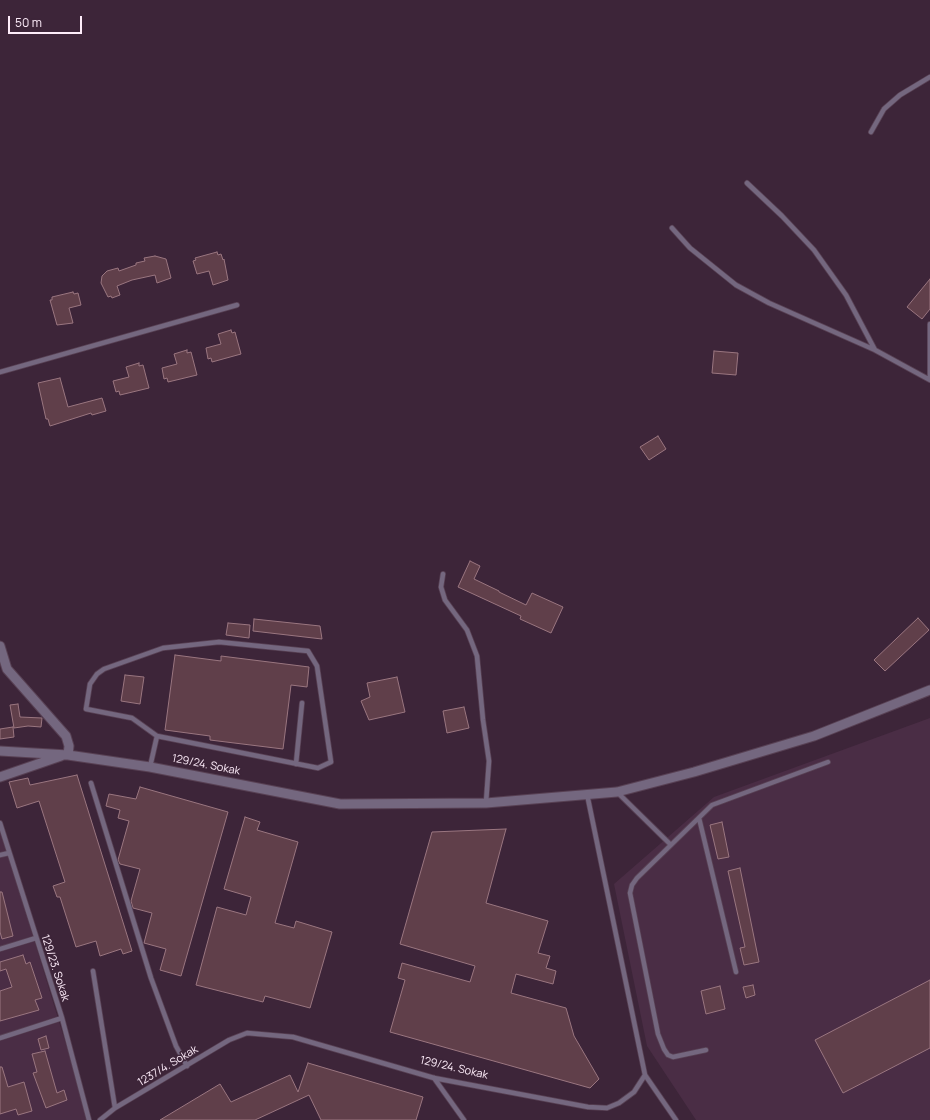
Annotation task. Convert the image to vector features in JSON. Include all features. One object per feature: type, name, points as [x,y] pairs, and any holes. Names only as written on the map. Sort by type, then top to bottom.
[{"type":"street","points":[[0,646],[7,669],[66,736],[69,746],[67,755]]},
{"type":"street","name":"129/24. Sokak","points":[[0,751],[67,755],[150,767],[340,804],[486,803],[617,792],[694,772],[814,736],[930,690]]},
{"type":"street","name":"129/24. Sokak","points":[[0,777],[67,755]]},
{"type":"lane","points":[[871,132],[884,109],[900,95],[930,77]]},
{"type":"lane","points":[[747,182],[814,250],[846,295],[876,350]]},
{"type":"lane","points":[[672,228],[690,248],[736,285],[769,303],[876,350],[930,380],[930,324]]},
{"type":"lane","points":[[0,372],[237,305]]},
{"type":"lane","points":[[443,574],[443,594],[467,630],[477,656],[483,720],[489,762],[486,803]]},
{"type":"lane","points":[[220,642],[308,651],[318,666],[330,762],[318,768],[157,736],[132,718],[86,709],[90,684],[100,671],[163,648],[220,642]]},
{"type":"lane","points":[[296,764],[302,703]]},
{"type":"lane","points":[[150,767],[157,736]]},
{"type":"lane","points":[[706,1050],[673,1057],[668,1055],[664,1049],[658,1034],[630,893],[632,885],[637,878],[712,805],[719,801],[828,762]]},
{"type":"lane","points":[[91,783],[151,978],[176,1046],[187,1066]]},
{"type":"lane","points":[[617,792],[671,845]]},
{"type":"lane","points":[[587,794],[645,1075],[676,1120]]},
{"type":"lane","points":[[699,818],[736,972]]},
{"type":"lane","name":"129/23. Sokak","points":[[0,823],[62,1018],[89,1120]]},
{"type":"lane","points":[[0,855],[9,853]]},
{"type":"lane","points":[[0,949],[36,938]]},
{"type":"lane","points":[[93,971],[115,1108]]},
{"type":"lane","points":[[0,1038],[62,1018]]},
{"type":"lane","name":"1237/4. Sokak","points":[[100,1120],[115,1108],[229,1040],[247,1033]]},
{"type":"lane","name":"129/24. Sokak","points":[[247,1033],[293,1037],[434,1078],[588,1108],[607,1108],[619,1103],[634,1092],[645,1075]]},
{"type":"lane","points":[[434,1078],[464,1120]]},
{"type":"shaded area","points":[[930,718],[930,1120],[696,1120],[647,1046],[614,884],[714,797]]},
{"type":"shaded area","points":[[0,828],[89,1120],[0,1120]]},
{"type":"building","points":[[217,252],[218,255],[221,254],[223,260],[224,259],[228,280],[213,285],[209,271],[197,274],[193,261],[196,260],[195,258]]},
{"type":"building","points":[[155,256],[166,259],[171,278],[157,283],[155,275],[132,280],[117,286],[120,295],[112,298],[111,296],[108,297],[101,283],[102,276],[107,271],[118,268],[119,271],[136,265],[136,263],[145,261],[144,258]]},
{"type":"building","points":[[930,279],[930,309],[922,319],[907,307]]},
{"type":"building","points":[[73,292],[74,294],[78,293],[81,305],[69,308],[73,323],[57,325],[50,300],[52,300],[52,297]]},
{"type":"building","points":[[231,330],[232,333],[235,332],[241,354],[212,362],[211,358],[208,359],[206,348],[221,344],[218,334]]},
{"type":"building","points":[[187,350],[187,353],[191,352],[197,375],[168,382],[167,378],[164,379],[162,368],[177,364],[174,354]]},
{"type":"building","points":[[714,351],[738,353],[736,375],[712,373]]},
{"type":"building","points":[[139,363],[139,366],[143,365],[149,388],[120,395],[119,391],[116,392],[113,381],[129,377],[126,367]]},
{"type":"building","points":[[60,378],[68,407],[102,398],[106,411],[92,415],[91,413],[50,426],[48,419],[46,419],[38,383]]},
{"type":"building","points":[[658,436],[666,449],[649,460],[640,447]]},
{"type":"building","points":[[470,561],[480,566],[474,579],[499,592],[526,605],[532,593],[563,607],[551,633],[520,619],[521,616],[458,587]]},
{"type":"building","points":[[918,618],[929,630],[885,671],[874,660]]},
{"type":"building","points":[[254,619],[320,626],[322,639],[253,631]]},
{"type":"building","points":[[228,623],[250,625],[249,638],[226,635]]},
{"type":"building","points":[[175,655],[221,661],[221,656],[309,667],[307,687],[291,685],[283,749],[210,740],[210,736],[165,730]]},
{"type":"building","points":[[125,675],[144,677],[140,704],[121,701]]},
{"type":"building","points":[[397,677],[405,712],[369,720],[361,701],[370,697],[367,683]]},
{"type":"building","points":[[18,704],[20,717],[42,718],[41,727],[28,726],[14,728],[10,705]]},
{"type":"building","points":[[464,707],[469,728],[447,733],[443,711]]},
{"type":"building","points":[[13,727],[14,737],[0,739],[0,729]]},
{"type":"building","points":[[77,775],[132,951],[123,954],[121,949],[100,956],[96,941],[76,947],[60,897],[57,897],[53,886],[65,882],[39,801],[17,808],[9,782],[28,778],[30,785]]},
{"type":"building","points":[[140,787],[228,812],[181,976],[160,970],[166,949],[144,943],[152,913],[133,908],[131,901],[140,869],[120,864],[118,860],[129,821],[118,818],[120,810],[106,806],[109,794],[136,799]]},
{"type":"building","points":[[245,817],[260,822],[257,830],[298,842],[275,923],[294,928],[296,921],[332,932],[310,1008],[265,996],[263,1002],[196,985],[217,907],[246,915],[251,897],[224,889]]},
{"type":"building","points":[[722,822],[729,857],[718,859],[710,825]]},
{"type":"building","points":[[506,829],[486,903],[548,921],[538,953],[550,956],[546,968],[556,971],[553,984],[516,974],[511,993],[566,1008],[574,1036],[599,1079],[590,1088],[390,1032],[405,980],[398,978],[402,963],[470,982],[475,966],[400,944],[432,832]]},
{"type":"building","points":[[740,868],[759,962],[744,965],[740,948],[745,947],[728,871]]},
{"type":"building","points":[[0,892],[2,892],[13,936],[2,939],[0,932]]},
{"type":"building","points":[[23,955],[26,964],[30,962],[42,998],[35,1000],[39,1010],[0,1021],[0,991],[12,987],[6,969],[0,971],[0,962]]},
{"type":"building","points":[[930,980],[930,1048],[843,1093],[815,1040]]},
{"type":"building","points":[[753,985],[755,995],[746,998],[743,987]]},
{"type":"building","points":[[720,986],[725,1009],[706,1014],[701,991]]},
{"type":"building","points":[[46,1036],[49,1048],[41,1050],[38,1039]]},
{"type":"building","points":[[45,1051],[57,1093],[64,1090],[67,1100],[46,1108],[33,1073],[37,1072],[32,1054]]},
{"type":"building","points":[[308,1063],[423,1097],[416,1120],[321,1120],[309,1095],[255,1120],[160,1120],[220,1084],[231,1102],[290,1075],[298,1092]]},
{"type":"building","points":[[0,1067],[2,1067],[8,1087],[24,1082],[32,1111],[18,1115],[16,1109],[0,1114]]}]
